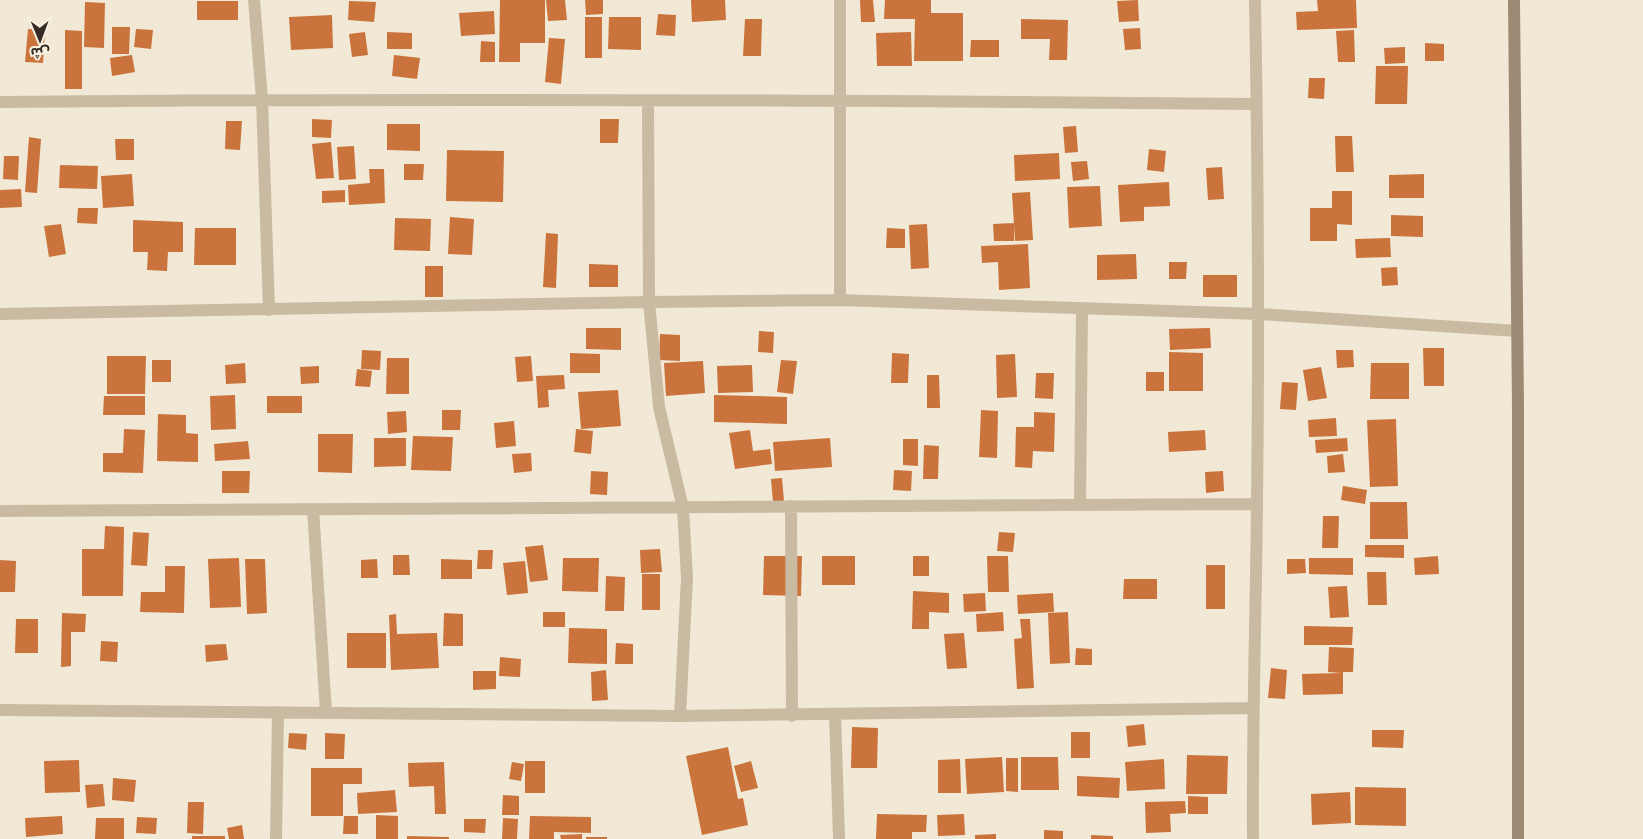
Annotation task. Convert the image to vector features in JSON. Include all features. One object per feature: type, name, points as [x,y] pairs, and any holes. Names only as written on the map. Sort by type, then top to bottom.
[{"type":"street","points":[[254,0],[262,99],[269,310]]},
{"type":"street","points":[[840,0],[840,300]]},
{"type":"street","points":[[1253,839],[1252,708],[1259,314],[1255,0]]},
{"type":"street","points":[[1514,0],[1518,839]]},
{"type":"street","points":[[0,102],[262,99],[840,100],[1257,104]]},
{"type":"street","points":[[648,101],[649,302],[659,407],[683,508],[687,578],[680,716]]},
{"type":"street","points":[[0,314],[840,300],[1259,314],[1517,330]]},
{"type":"street","points":[[1080,504],[1082,308]]},
{"type":"street","points":[[0,510],[1257,504]]},
{"type":"street","points":[[791,506],[792,716]]},
{"type":"street","points":[[313,509],[326,712]]},
{"type":"street","points":[[0,710],[792,716],[1252,708]]},
{"type":"street","points":[[276,839],[278,712]]},
{"type":"street","points":[[835,714],[840,839]]},
{"type":"building","points":[[500,0],[545,0],[545,43],[520,43],[520,62],[499,62]]},
{"type":"building","points":[[546,0],[565,0],[567,20],[548,21]]},
{"type":"building","points":[[585,0],[603,0],[603,14],[586,15]]},
{"type":"building","points":[[691,0],[725,0],[726,20],[692,22]]},
{"type":"building","points":[[860,0],[873,0],[875,22],[861,22]]},
{"type":"building","points":[[885,0],[931,0],[931,13],[963,13],[963,61],[914,61],[915,19],[884,19]]},
{"type":"building","points":[[1138,0],[1139,21],[1119,22],[1117,1]]},
{"type":"building","points":[[1317,0],[1356,0],[1357,28],[1297,30],[1296,12],[1318,11]]},
{"type":"building","points":[[197,1],[238,1],[238,20],[197,20]]},
{"type":"building","points":[[349,1],[376,2],[374,22],[348,20]]},
{"type":"building","points":[[85,2],[105,3],[104,48],[84,47]]},
{"type":"building","points":[[494,11],[495,34],[461,36],[459,13]]},
{"type":"building","points":[[658,14],[676,15],[675,36],[656,35]]},
{"type":"building","points":[[332,15],[333,48],[291,50],[289,17]]},
{"type":"building","points":[[585,17],[602,17],[602,58],[585,58]]},
{"type":"building","points":[[609,17],[641,17],[641,50],[608,49]]},
{"type":"building","points":[[745,19],[762,19],[761,56],[743,56]]},
{"type":"building","points":[[1021,19],[1068,20],[1067,60],[1049,60],[1050,39],[1021,39]]},
{"type":"building","points":[[112,27],[130,27],[129,54],[112,54]]},
{"type":"building","points":[[1140,28],[1141,49],[1125,50],[1123,29]]},
{"type":"building","points":[[28,29],[45,30],[43,63],[25,62]]},
{"type":"building","points":[[136,29],[153,30],[151,49],[134,47]]},
{"type":"building","points":[[65,30],[82,31],[82,89],[65,89]]},
{"type":"building","points":[[1354,30],[1355,62],[1338,62],[1336,31]]},
{"type":"building","points":[[365,32],[368,55],[352,57],[349,34]]},
{"type":"building","points":[[387,32],[412,33],[412,49],[387,49]]},
{"type":"building","points":[[911,32],[912,66],[877,66],[876,33]]},
{"type":"building","points":[[549,38],[565,39],[561,84],[545,82]]},
{"type":"building","points":[[971,40],[999,40],[999,57],[970,57]]},
{"type":"building","points":[[481,41],[495,42],[495,62],[480,62]]},
{"type":"building","points":[[1425,43],[1444,44],[1444,61],[1425,61]]},
{"type":"building","points":[[1405,47],[1405,63],[1385,64],[1384,48]]},
{"type":"building","points":[[132,55],[135,72],[112,76],[110,58]]},
{"type":"building","points":[[394,55],[420,58],[417,79],[392,76]]},
{"type":"building","points":[[1376,66],[1408,66],[1407,104],[1375,104]]},
{"type":"building","points":[[1309,78],[1325,78],[1324,99],[1308,98]]},
{"type":"building","points":[[312,119],[332,120],[331,138],[312,137]]},
{"type":"building","points":[[600,119],[619,119],[618,143],[600,143]]},
{"type":"building","points":[[226,121],[242,121],[240,150],[225,149]]},
{"type":"building","points":[[387,124],[420,124],[420,151],[387,150]]},
{"type":"building","points":[[1076,126],[1078,152],[1065,153],[1063,127]]},
{"type":"building","points":[[1335,136],[1352,136],[1354,172],[1336,172]]},
{"type":"building","points":[[29,137],[41,139],[37,193],[25,192]]},
{"type":"building","points":[[115,139],[134,139],[134,160],[116,160]]},
{"type":"building","points":[[331,142],[334,178],[316,179],[312,144]]},
{"type":"building","points":[[354,146],[356,179],[339,180],[337,147]]},
{"type":"building","points":[[1149,149],[1166,151],[1164,172],[1147,170]]},
{"type":"building","points":[[447,150],[504,151],[503,202],[446,201]]},
{"type":"building","points":[[1059,153],[1060,179],[1015,181],[1014,155]]},
{"type":"building","points":[[4,156],[19,156],[18,180],[3,179]]},
{"type":"building","points":[[1087,161],[1089,179],[1073,181],[1071,162]]},
{"type":"building","points":[[404,164],[424,164],[423,180],[404,180]]},
{"type":"building","points":[[60,165],[98,166],[97,189],[59,188]]},
{"type":"building","points":[[1222,167],[1224,199],[1208,200],[1206,168]]},
{"type":"building","points":[[369,169],[384,169],[385,203],[349,205],[348,185],[370,183]]},
{"type":"building","points":[[132,174],[134,206],[103,208],[101,176]]},
{"type":"building","points":[[1424,174],[1424,198],[1389,198],[1389,175]]},
{"type":"building","points":[[1169,182],[1170,206],[1144,207],[1144,221],[1120,222],[1118,185]]},
{"type":"building","points":[[1100,186],[1102,226],[1069,228],[1067,187]]},
{"type":"building","points":[[21,189],[22,207],[0,208],[0,190]]},
{"type":"building","points":[[345,190],[345,202],[322,203],[322,191]]},
{"type":"building","points":[[1332,191],[1352,191],[1352,225],[1337,224],[1337,241],[1310,241],[1310,208],[1332,208]]},
{"type":"building","points":[[1030,192],[1033,240],[1015,241],[1012,193]]},
{"type":"building","points":[[78,208],[98,208],[97,224],[77,223]]},
{"type":"building","points":[[1391,215],[1423,216],[1423,237],[1391,236]]},
{"type":"building","points":[[450,217],[474,219],[472,255],[448,254]]},
{"type":"building","points":[[395,218],[431,219],[430,251],[394,250]]},
{"type":"building","points":[[133,220],[183,222],[183,252],[168,252],[167,271],[147,270],[148,252],[133,252]]},
{"type":"building","points":[[1014,223],[1014,241],[994,241],[993,224]]},
{"type":"building","points":[[61,224],[66,254],[49,257],[44,226]]},
{"type":"building","points":[[927,224],[929,268],[911,269],[909,225]]},
{"type":"building","points":[[195,228],[236,228],[236,265],[194,265]]},
{"type":"building","points":[[887,228],[905,229],[905,248],[886,248]]},
{"type":"building","points":[[546,233],[558,234],[556,288],[543,287]]},
{"type":"building","points":[[1390,238],[1391,257],[1356,258],[1355,239]]},
{"type":"building","points":[[1028,244],[1030,288],[999,290],[998,262],[982,263],[981,246]]},
{"type":"building","points":[[1136,254],[1137,279],[1097,280],[1097,255]]},
{"type":"building","points":[[1169,262],[1187,262],[1186,279],[1169,279]]},
{"type":"building","points":[[589,264],[618,265],[618,287],[589,287]]},
{"type":"building","points":[[425,266],[443,266],[443,297],[425,297]]},
{"type":"building","points":[[1397,267],[1398,285],[1382,286],[1381,268]]},
{"type":"building","points":[[1203,275],[1237,275],[1237,297],[1203,297]]},
{"type":"building","points":[[586,328],[621,328],[621,350],[586,349]]},
{"type":"building","points":[[1210,328],[1211,348],[1170,350],[1169,329]]},
{"type":"building","points":[[759,331],[774,332],[773,353],[758,352]]},
{"type":"building","points":[[660,334],[680,335],[680,361],[659,360]]},
{"type":"building","points":[[1423,348],[1444,348],[1444,386],[1424,386]]},
{"type":"building","points":[[362,350],[381,351],[380,370],[361,369]]},
{"type":"building","points":[[1336,350],[1353,350],[1354,367],[1337,368]]},
{"type":"building","points":[[1169,352],[1203,353],[1203,391],[1169,391]]},
{"type":"building","points":[[570,353],[600,354],[600,373],[570,373]]},
{"type":"building","points":[[892,353],[909,354],[908,383],[891,383]]},
{"type":"building","points":[[1015,354],[1017,397],[997,398],[996,355]]},
{"type":"building","points":[[107,356],[146,356],[145,394],[107,394]]},
{"type":"building","points":[[531,356],[533,381],[517,382],[515,357]]},
{"type":"building","points":[[387,358],[409,358],[409,394],[386,394]]},
{"type":"building","points":[[152,360],[171,360],[171,382],[152,382]]},
{"type":"building","points":[[781,360],[797,361],[793,394],[777,392]]},
{"type":"building","points":[[703,361],[705,393],[666,396],[664,363]]},
{"type":"building","points":[[245,363],[246,383],[226,384],[225,365]]},
{"type":"building","points":[[1371,363],[1409,363],[1409,399],[1370,399]]},
{"type":"building","points":[[752,365],[753,392],[718,393],[717,366]]},
{"type":"building","points":[[319,366],[319,383],[301,384],[300,367]]},
{"type":"building","points":[[1321,367],[1327,398],[1308,401],[1303,370]]},
{"type":"building","points":[[357,369],[372,371],[370,387],[355,386]]},
{"type":"building","points":[[1146,372],[1164,372],[1164,391],[1146,391]]},
{"type":"building","points":[[1036,373],[1054,373],[1053,399],[1035,398]]},
{"type":"building","points":[[564,375],[565,389],[548,390],[549,407],[538,408],[536,376]]},
{"type":"building","points":[[927,375],[939,375],[940,408],[927,408]]},
{"type":"building","points":[[1282,382],[1298,383],[1296,410],[1280,409]]},
{"type":"building","points":[[618,390],[621,426],[581,429],[578,392]]},
{"type":"building","points":[[235,395],[236,429],[211,430],[210,396]]},
{"type":"building","points":[[714,395],[787,397],[787,424],[714,422]]},
{"type":"building","points":[[104,396],[145,396],[145,415],[103,415]]},
{"type":"building","points":[[267,396],[302,396],[302,413],[267,413]]},
{"type":"building","points":[[442,410],[461,410],[460,430],[442,430]]},
{"type":"building","points":[[981,410],[998,411],[997,458],[979,457]]},
{"type":"building","points":[[406,411],[407,432],[388,434],[387,412]]},
{"type":"building","points":[[1034,412],[1055,413],[1054,452],[1033,451],[1032,468],[1015,467],[1016,427],[1034,427]]},
{"type":"building","points":[[158,414],[186,415],[186,433],[198,434],[198,462],[157,461]]},
{"type":"building","points":[[1336,418],[1337,436],[1309,437],[1308,420]]},
{"type":"building","points":[[1396,419],[1398,486],[1370,487],[1367,420]]},
{"type":"building","points":[[514,421],[516,446],[496,448],[494,423]]},
{"type":"building","points":[[124,429],[145,430],[143,473],[103,472],[103,453],[123,453]]},
{"type":"building","points":[[576,429],[593,431],[591,454],[574,452]]},
{"type":"building","points":[[750,430],[753,451],[770,449],[772,464],[735,469],[729,433]]},
{"type":"building","points":[[1205,430],[1206,450],[1169,452],[1168,432]]},
{"type":"building","points":[[318,434],[353,434],[352,473],[318,472]]},
{"type":"building","points":[[413,436],[453,437],[451,471],[411,470]]},
{"type":"building","points":[[374,438],[406,438],[406,466],[374,467]]},
{"type":"building","points":[[830,438],[832,467],[775,471],[773,442]]},
{"type":"building","points":[[1347,438],[1348,451],[1316,453],[1315,440]]},
{"type":"building","points":[[903,439],[918,439],[918,466],[903,465]]},
{"type":"building","points":[[248,441],[250,459],[215,461],[214,444]]},
{"type":"building","points":[[924,445],[939,446],[938,479],[923,479]]},
{"type":"building","points":[[531,453],[532,471],[514,473],[512,454]]},
{"type":"building","points":[[1343,454],[1345,472],[1328,473],[1327,456]]},
{"type":"building","points":[[894,470],[912,471],[911,491],[893,490]]},
{"type":"building","points":[[222,471],[250,471],[249,493],[222,493]]},
{"type":"building","points":[[591,471],[608,472],[607,495],[590,494]]},
{"type":"building","points":[[1223,471],[1224,491],[1206,493],[1205,472]]},
{"type":"building","points":[[782,478],[784,501],[773,502],[771,479]]},
{"type":"building","points":[[1343,486],[1367,490],[1365,504],[1341,500]]},
{"type":"building","points":[[1370,502],[1407,502],[1408,539],[1370,539]]},
{"type":"building","points":[[1323,516],[1339,516],[1338,548],[1322,548]]},
{"type":"building","points":[[105,526],[124,527],[123,596],[82,596],[82,549],[104,549]]},
{"type":"building","points":[[133,532],[149,533],[147,566],[131,565]]},
{"type":"building","points":[[999,532],[1015,533],[1013,552],[997,551]]},
{"type":"building","points":[[543,545],[548,580],[530,582],[525,547]]},
{"type":"building","points":[[1365,545],[1404,545],[1404,558],[1365,557]]},
{"type":"building","points":[[660,549],[662,572],[641,573],[640,550]]},
{"type":"building","points":[[478,550],[493,550],[492,569],[477,569]]},
{"type":"building","points":[[393,555],[409,555],[410,575],[393,575]]},
{"type":"building","points":[[764,556],[802,556],[801,596],[763,595]]},
{"type":"building","points":[[822,556],[855,556],[855,585],[822,585]]},
{"type":"building","points":[[913,556],[929,556],[929,576],[913,576]]},
{"type":"building","points":[[987,556],[1008,556],[1009,592],[988,592]]},
{"type":"building","points":[[1438,556],[1439,574],[1415,575],[1414,558]]},
{"type":"building","points":[[239,558],[241,607],[210,608],[208,559]]},
{"type":"building","points":[[563,558],[599,558],[598,592],[562,591]]},
{"type":"building","points":[[1309,558],[1353,558],[1353,575],[1309,574]]},
{"type":"building","points":[[245,559],[265,559],[267,613],[247,614]]},
{"type":"building","points":[[377,559],[378,578],[361,578],[361,560]]},
{"type":"building","points":[[441,559],[472,560],[472,579],[441,579]]},
{"type":"building","points":[[1287,559],[1305,559],[1306,573],[1287,574]]},
{"type":"building","points":[[0,560],[16,561],[15,592],[0,592]]},
{"type":"building","points":[[525,561],[528,593],[507,595],[503,563]]},
{"type":"building","points":[[1206,565],[1225,565],[1225,609],[1206,609]]},
{"type":"building","points":[[165,566],[185,566],[184,613],[140,612],[141,592],[165,592]]},
{"type":"building","points":[[1367,572],[1386,572],[1387,605],[1368,605]]},
{"type":"building","points":[[642,574],[660,574],[660,610],[642,610]]},
{"type":"building","points":[[606,576],[625,577],[624,611],[605,611]]},
{"type":"building","points":[[1124,579],[1157,579],[1157,599],[1123,599]]},
{"type":"building","points":[[1347,586],[1349,617],[1330,618],[1328,587]]},
{"type":"building","points":[[913,591],[949,593],[949,613],[929,612],[929,629],[912,629]]},
{"type":"building","points":[[985,593],[986,611],[964,612],[963,594]]},
{"type":"building","points":[[1053,593],[1054,612],[1018,614],[1017,595]]},
{"type":"building","points":[[543,612],[565,612],[565,627],[543,627]]},
{"type":"building","points":[[1003,612],[1004,631],[977,632],[976,614]]},
{"type":"building","points":[[1068,612],[1070,663],[1050,664],[1048,613]]},
{"type":"building","points":[[62,613],[86,614],[85,632],[71,632],[71,666],[61,667]]},
{"type":"building","points":[[444,613],[463,614],[463,646],[443,646]]},
{"type":"building","points":[[396,614],[397,634],[437,633],[439,668],[391,670],[389,615]]},
{"type":"building","points":[[16,619],[38,619],[38,653],[15,653]]},
{"type":"building","points":[[1020,619],[1030,619],[1034,688],[1017,689],[1014,639],[1022,638]]},
{"type":"building","points":[[1304,626],[1353,627],[1352,645],[1304,645]]},
{"type":"building","points":[[569,628],[607,629],[607,664],[568,663]]},
{"type":"building","points":[[347,633],[386,633],[386,668],[347,668]]},
{"type":"building","points":[[964,633],[967,668],[947,669],[944,634]]},
{"type":"building","points":[[101,641],[118,642],[117,662],[100,661]]},
{"type":"building","points":[[616,643],[633,644],[633,664],[615,664]]},
{"type":"building","points":[[226,644],[228,660],[206,662],[205,645]]},
{"type":"building","points":[[1329,647],[1354,648],[1353,672],[1343,672],[1343,694],[1303,695],[1302,674],[1341,673],[1328,672]]},
{"type":"building","points":[[1076,648],[1092,649],[1092,665],[1075,665]]},
{"type":"building","points":[[500,657],[521,659],[520,677],[499,676]]},
{"type":"building","points":[[1271,668],[1287,670],[1285,699],[1268,698]]},
{"type":"building","points":[[606,670],[608,700],[592,701],[591,672]]},
{"type":"building","points":[[473,671],[496,671],[496,689],[473,690]]},
{"type":"building","points":[[1144,724],[1146,745],[1128,747],[1126,726]]},
{"type":"building","points":[[852,727],[878,728],[877,768],[851,768]]},
{"type":"building","points":[[1372,730],[1404,730],[1403,748],[1372,747]]},
{"type":"building","points":[[1071,732],[1090,732],[1090,758],[1071,758]]},
{"type":"building","points":[[289,733],[307,734],[306,750],[288,748]]},
{"type":"building","points":[[325,733],[345,734],[344,759],[325,759]]},
{"type":"building","points":[[728,747],[738,799],[743,798],[748,825],[702,835],[686,756]]},
{"type":"building","points":[[1187,755],[1228,756],[1227,794],[1186,794]]},
{"type":"building","points":[[1002,757],[1004,792],[967,794],[965,759]]},
{"type":"building","points":[[1021,757],[1058,757],[1059,790],[1021,790]]},
{"type":"building","points":[[1006,758],[1018,758],[1018,792],[1006,791]]},
{"type":"building","points":[[960,759],[961,793],[938,793],[938,760]]},
{"type":"building","points":[[1164,759],[1165,789],[1127,791],[1125,762]]},
{"type":"building","points":[[79,760],[80,792],[45,793],[44,761]]},
{"type":"building","points":[[525,761],[545,761],[545,793],[525,793]]},
{"type":"building","points":[[751,761],[758,788],[741,792],[734,766]]},
{"type":"building","points":[[444,762],[446,814],[435,814],[434,786],[409,787],[408,763]]},
{"type":"building","points":[[512,762],[524,764],[521,781],[509,779]]},
{"type":"building","points":[[311,768],[362,768],[362,784],[343,784],[343,816],[311,816]]},
{"type":"building","points":[[1077,776],[1120,778],[1119,798],[1077,796]]},
{"type":"building","points":[[113,778],[136,780],[134,802],[112,800]]},
{"type":"building","points":[[103,784],[105,806],[87,808],[85,785]]},
{"type":"building","points":[[1355,787],[1406,788],[1406,826],[1355,825]]},
{"type":"building","points":[[395,790],[397,812],[358,814],[357,793]]},
{"type":"building","points":[[1350,792],[1351,823],[1312,825],[1311,794]]},
{"type":"building","points":[[503,795],[519,796],[519,815],[502,815]]},
{"type":"building","points":[[1188,796],[1208,797],[1208,814],[1188,814]]},
{"type":"building","points":[[1185,801],[1186,813],[1170,814],[1171,832],[1146,833],[1145,802]]},
{"type":"building","points":[[188,802],[204,802],[203,834],[187,833]]},
{"type":"building","points":[[877,814],[927,815],[926,832],[912,832],[912,839],[876,839]]},
{"type":"building","points":[[964,814],[965,835],[938,836],[937,815]]},
{"type":"building","points":[[376,815],[398,816],[398,839],[376,839]]},
{"type":"building","points":[[62,816],[63,834],[26,837],[25,818]]},
{"type":"building","points":[[344,816],[358,816],[358,834],[343,834]]},
{"type":"building","points":[[530,816],[591,817],[591,833],[554,832],[554,839],[529,839]]},
{"type":"building","points":[[137,817],[157,818],[156,834],[136,833]]},
{"type":"building","points":[[96,818],[124,818],[124,839],[95,839]]},
{"type":"building","points":[[503,818],[518,819],[517,839],[502,839]]},
{"type":"building","points":[[464,819],[486,819],[485,833],[464,832]]},
{"type":"building","points":[[242,825],[244,839],[229,839],[227,828]]},
{"type":"building","points":[[1044,830],[1063,831],[1063,839],[1044,839]]},
{"type":"building","points":[[582,834],[582,839],[561,839],[560,835]]},
{"type":"building","points":[[996,834],[996,839],[975,839],[975,835]]},
{"type":"building","points":[[1091,835],[1113,836],[1113,839],[1091,839]]},
{"type":"building","points":[[192,836],[225,836],[225,839],[192,839]]},
{"type":"building","points":[[407,836],[449,837],[449,839],[407,839]]},
{"type":"building","points":[[586,837],[607,837],[607,839],[586,839]]}]
